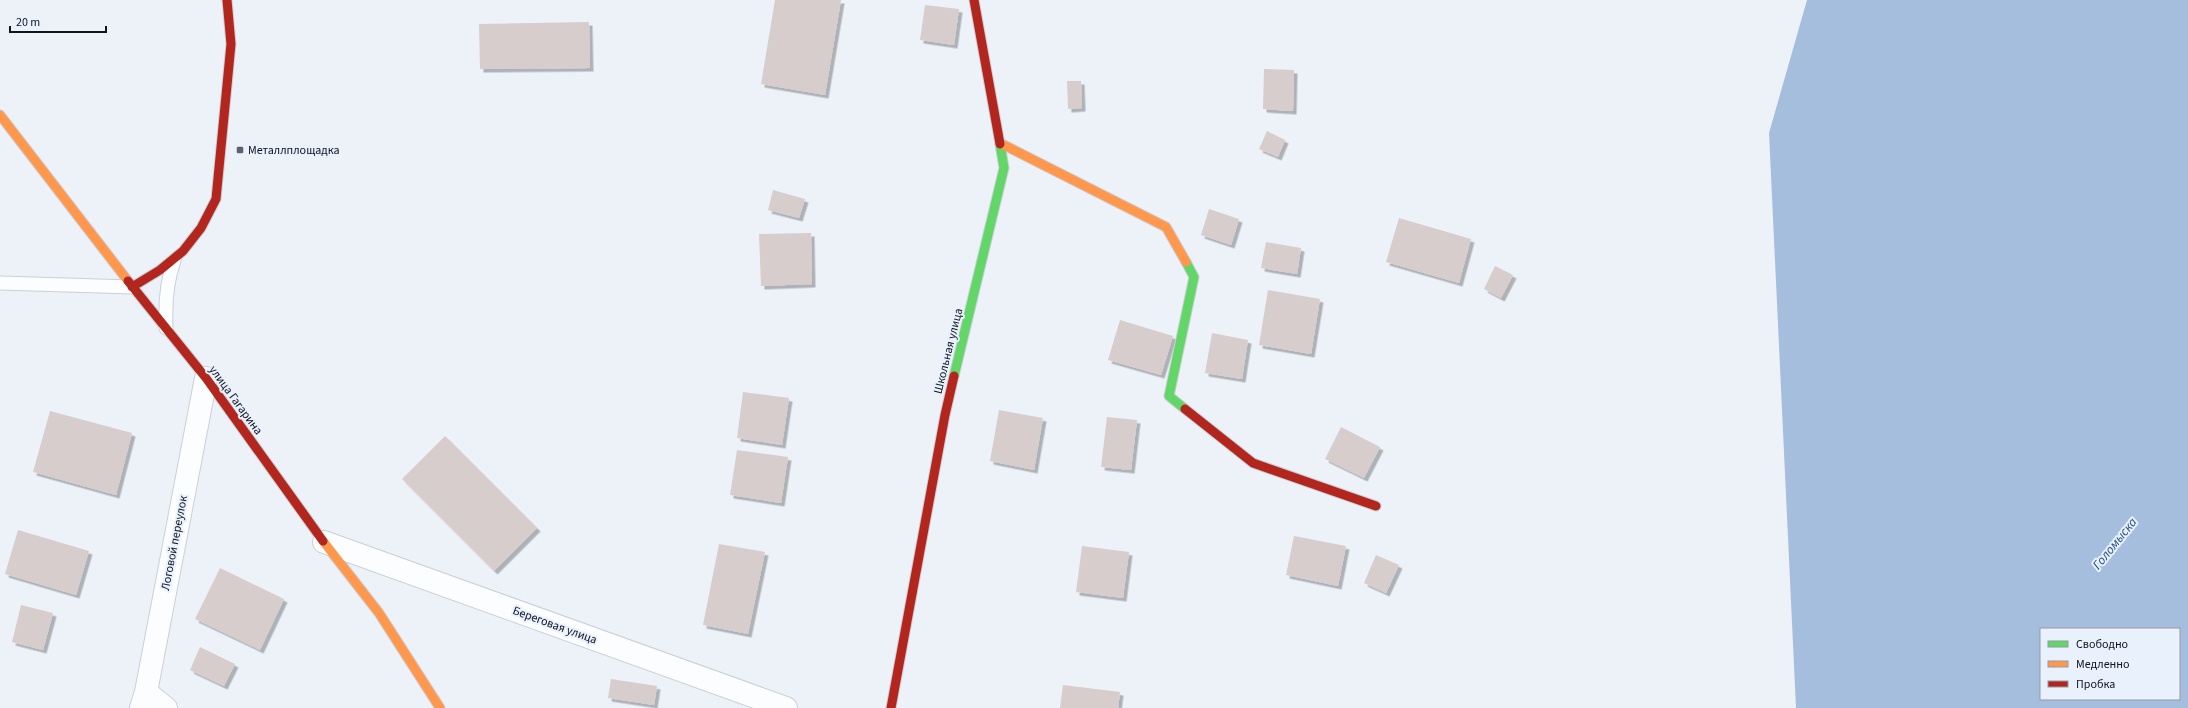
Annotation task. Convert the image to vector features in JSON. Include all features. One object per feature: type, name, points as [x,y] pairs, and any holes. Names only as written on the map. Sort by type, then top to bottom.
[{"type":"street","points":[[132,287],[154,275],[174,261],[195,238],[209,216],[216,199],[231,44],[227,0]]},
{"type":"street","name":"Школьная улица","points":[[891,708],[945,415],[1004,168],[974,0]]},
{"type":"street","name":"улица Гагарина","points":[[0,114],[132,287],[206,378],[324,542],[379,613],[440,708]]},
{"type":"street","points":[[1000,143],[1166,227],[1194,277],[1169,396],[1253,463],[1376,506]]},
{"type":"street","name":"Логовой переулок","points":[[143,700],[206,378]]},
{"type":"street","name":"Береговая улица","points":[[324,542],[786,708]]},
{"type":"street","points":[[143,700],[166,708]]},
{"type":"lane","points":[[166,328],[165,310],[168,277],[174,261]]},
{"type":"lane","points":[[0,283],[132,287]]},
{"type":"water","name":"Голомыска","points":[[1807,0],[2188,0],[2188,708],[1796,708],[1769,133]]},
{"type":"building","points":[[775,0],[841,0],[825,95],[761,84]]},
{"type":"building","points":[[925,5],[959,9],[954,45],[920,40]]},
{"type":"building","points":[[589,22],[590,68],[480,69],[479,24]]},
{"type":"building","points":[[1264,69],[1294,70],[1293,111],[1263,109]]},
{"type":"building","points":[[1067,81],[1081,81],[1082,108],[1068,109]]},
{"type":"building","points":[[1267,131],[1285,140],[1278,157],[1259,149]]},
{"type":"building","points":[[773,190],[805,199],[799,218],[768,210]]},
{"type":"building","points":[[1209,209],[1239,219],[1231,245],[1201,235]]},
{"type":"building","points":[[1399,218],[1471,239],[1459,283],[1386,262]]},
{"type":"building","points":[[811,233],[812,284],[761,286],[759,234]]},
{"type":"building","points":[[1266,242],[1301,248],[1297,274],[1261,268]]},
{"type":"building","points":[[1495,266],[1513,275],[1501,298],[1484,289]]},
{"type":"building","points":[[1268,290],[1320,299],[1311,354],[1259,345]]},
{"type":"building","points":[[1120,320],[1173,336],[1161,375],[1108,360]]},
{"type":"building","points":[[1212,333],[1248,340],[1242,379],[1205,373]]},
{"type":"building","points":[[743,392],[789,398],[782,445],[737,438]]},
{"type":"building","points":[[999,410],[1043,418],[1034,470],[990,461]]},
{"type":"building","points":[[50,411],[132,433],[116,495],[33,472]]},
{"type":"building","points":[[1107,417],[1137,420],[1131,470],[1101,467]]},
{"type":"building","points":[[1341,427],[1380,447],[1364,478],[1325,459]]},
{"type":"building","points":[[445,436],[537,528],[494,571],[402,479]]},
{"type":"building","points":[[737,450],[788,457],[781,503],[730,495]]},
{"type":"building","points":[[18,530],[89,551],[76,595],[5,574]]},
{"type":"building","points":[[1294,536],[1346,546],[1338,586],[1286,575]]},
{"type":"building","points":[[719,544],[765,552],[748,634],[703,625]]},
{"type":"building","points":[[1082,546],[1129,552],[1123,598],[1076,592]]},
{"type":"building","points":[[1376,555],[1399,565],[1386,593],[1364,583]]},
{"type":"building","points":[[220,568],[284,599],[260,650],[195,619]]},
{"type":"building","points":[[21,605],[53,613],[43,650],[12,642]]},
{"type":"building","points":[[200,647],[235,664],[224,686],[190,670]]},
{"type":"building","points":[[611,679],[657,686],[654,705],[608,698]]},
{"type":"building","points":[[1063,685],[1120,692],[1118,708],[1060,708]]},
{"type":"traffic: fast","points":[[954,376],[1004,168],[1000,144]]},
{"type":"traffic: fast","points":[[1185,409],[1169,396],[1194,277],[1186,262]]},
{"type":"traffic: slow","points":[[0,115],[128,281]]},
{"type":"traffic: slow","points":[[1000,143],[1166,227],[1186,262]]},
{"type":"traffic: slow","points":[[323,541],[379,613],[440,708]]},
{"type":"traffic: jam","points":[[132,287],[160,270],[183,251],[201,228],[216,199],[231,44],[227,0]]},
{"type":"traffic: jam","points":[[974,0],[1000,144]]},
{"type":"traffic: jam","points":[[128,281],[206,378],[323,541]]},
{"type":"traffic: jam","points":[[891,708],[945,415],[954,376]]},
{"type":"traffic: jam","points":[[1185,409],[1253,463],[1376,506]]},
{"type":"place","name":"Металлплощадка","points":[[240,150]]}]
